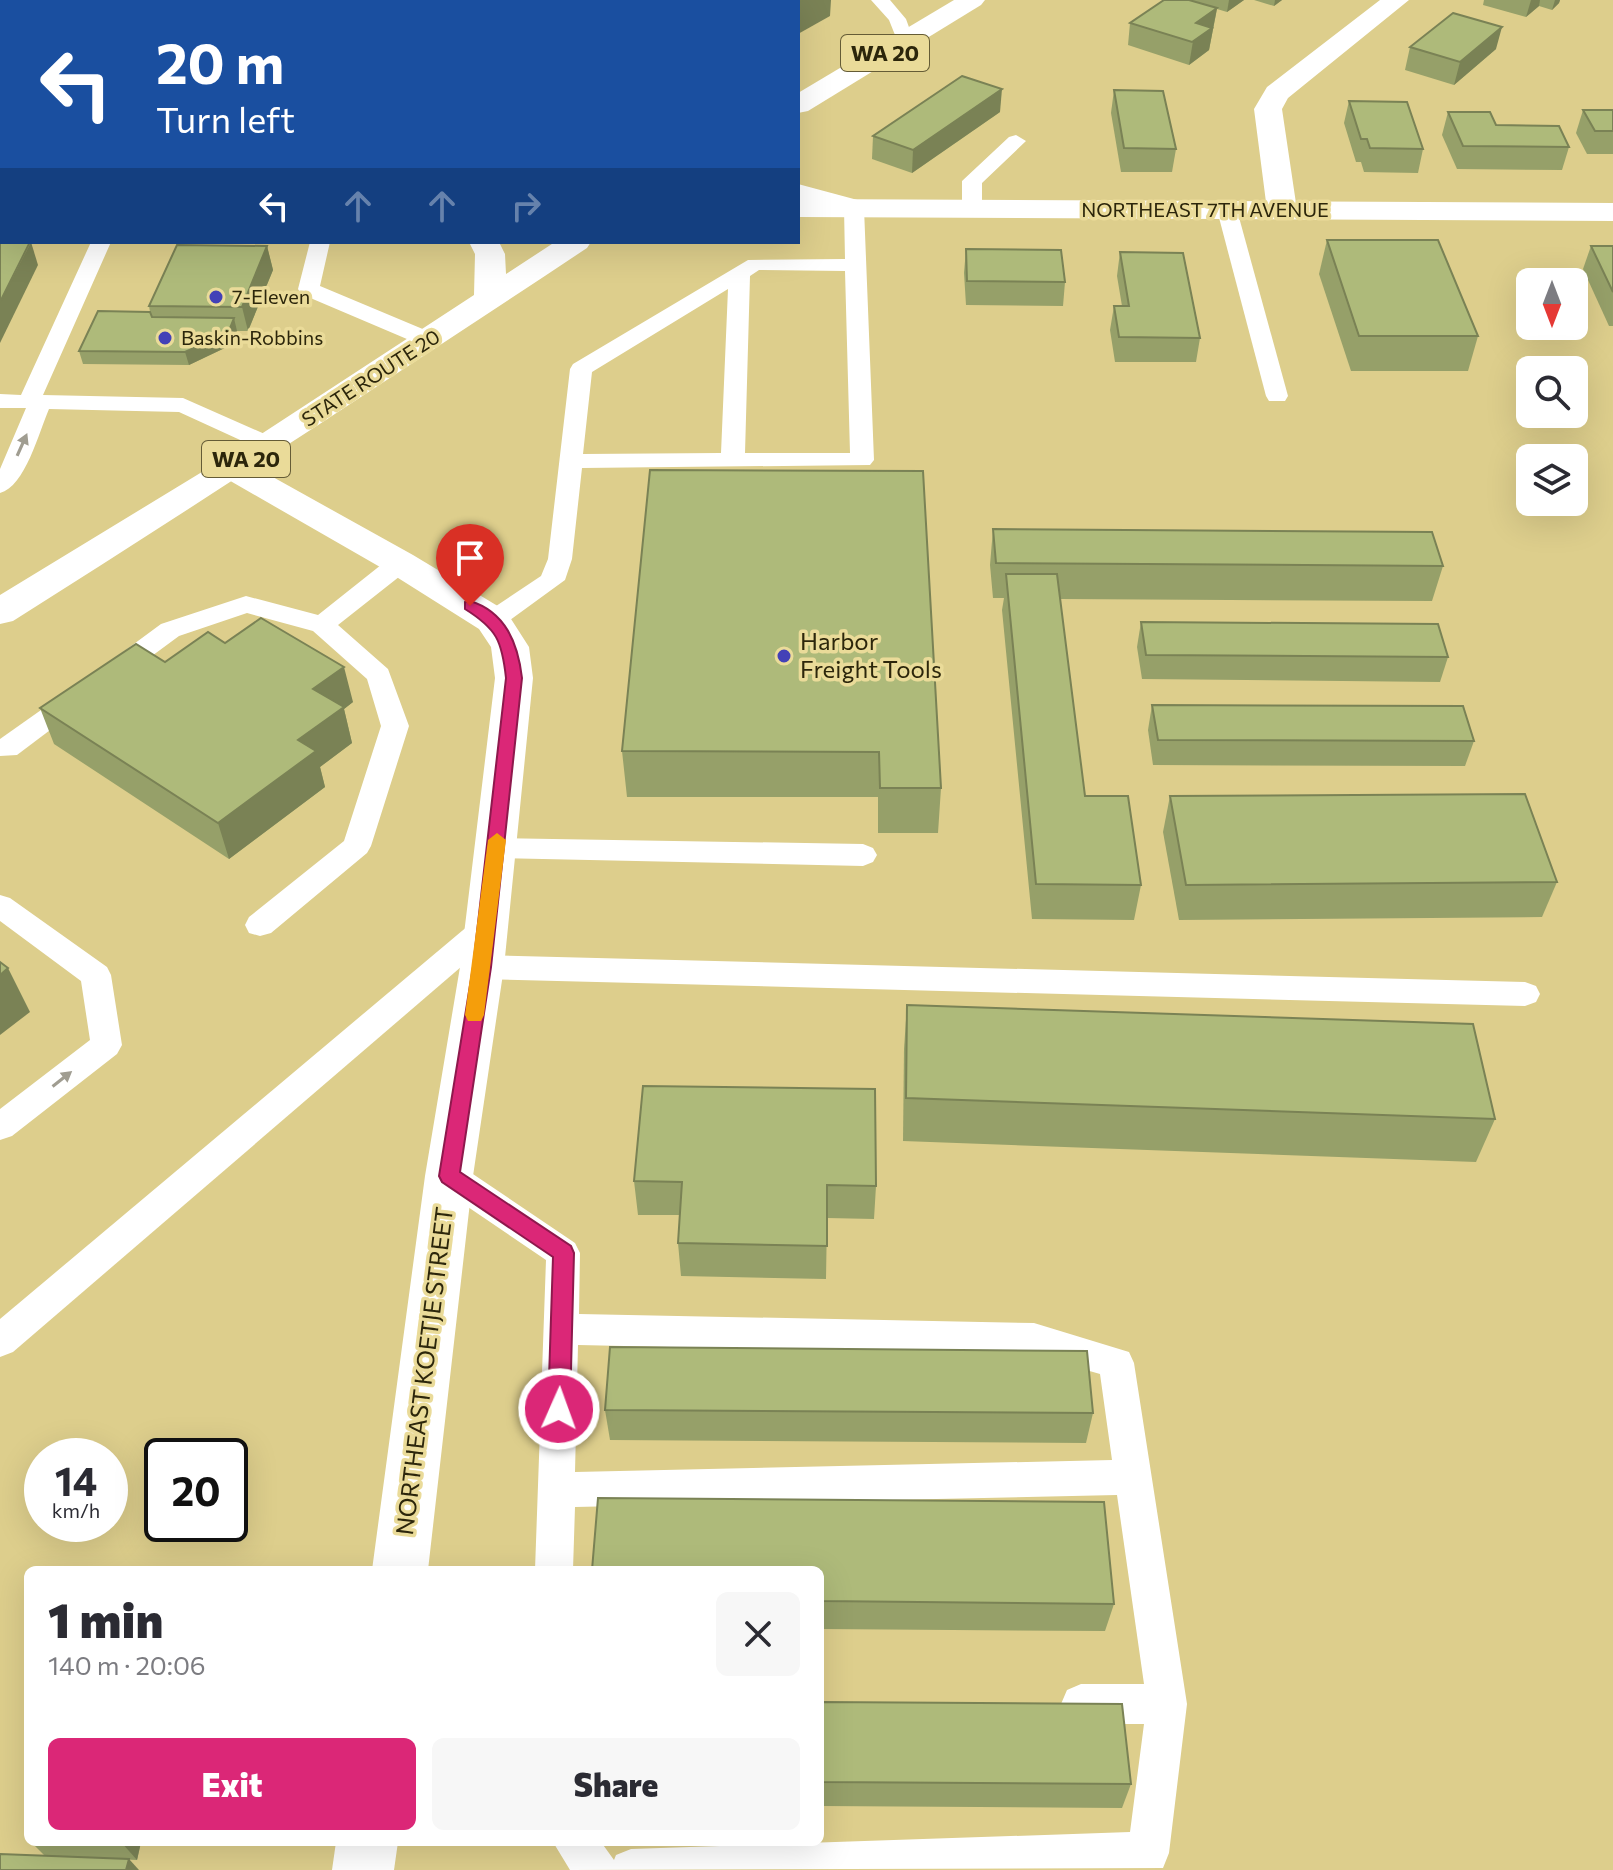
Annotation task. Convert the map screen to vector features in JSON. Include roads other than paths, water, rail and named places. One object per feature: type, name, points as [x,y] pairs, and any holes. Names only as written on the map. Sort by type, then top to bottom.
[{"type":"street","name":"WA 20","points":[[800,104],[972,0]]},
{"type":"street","points":[[1282,210],[1268,109],[1277,93],[1396,0]]},
{"type":"street","points":[[800,194],[854,208]]},
{"type":"street","name":"NORTHEAST 7TH AVENUE","points":[[800,208],[1613,212]]},
{"type":"street","points":[[485,244],[490,254],[490,300]]},
{"type":"street","name":"STATE ROUTE 20","points":[[0,612],[232,468],[573,244]]},
{"type":"street","points":[[232,468],[400,563],[493,620]]},
{"type":"street","name":"NORTHEAST KOETJE STREET","points":[[400,1566],[449,1176],[484,948],[514,678],[510,647],[493,620]]},
{"type":"street","points":[[363,1870],[366,1846]]},
{"type":"lane","points":[[880,0],[897,19],[905,41]]},
{"type":"lane","points":[[972,209],[972,181],[1016,141]]},
{"type":"lane","points":[[572,461],[862,460],[854,208]]},
{"type":"lane","points":[[1227,210],[1277,396]]},
{"type":"lane","points":[[0,486],[7,480],[35,401],[100,244]]},
{"type":"lane","points":[[320,244],[309,289],[429,340]]},
{"type":"lane","points":[[493,620],[552,580],[560,559],[581,369],[755,264],[856,265]]},
{"type":"lane","points":[[733,460],[739,275]]},
{"type":"lane","points":[[0,401],[183,405],[268,444]]},
{"type":"lane","points":[[322,625],[400,563]]},
{"type":"lane","points":[[7,748],[170,630],[246,604],[322,625],[379,675],[395,726],[357,846],[260,925]]},
{"type":"lane","points":[[496,848],[863,855]]},
{"type":"lane","points":[[0,906],[96,975],[106,1045],[0,1127]]},
{"type":"lane","points":[[0,1341],[484,948],[1525,994]]},
{"type":"lane","points":[[449,1176],[563,1253],[554,1566]]},
{"type":"lane","points":[[561,1329],[1034,1339],[1116,1363],[1167,1704],[1148,1853],[631,1870]]},
{"type":"lane","points":[[556,1490],[1133,1477]]},
{"type":"lane","points":[[1041,1705],[1167,1704]]},
{"type":"lane","points":[[577,1846],[597,1870]]},
{"type":"place","name":"7-Eleven","points":[[216,297]]},
{"type":"place","name":"Baskin-Robbins","points":[[165,338]]},
{"type":"place","name":"Harbor Freight Tools","points":[[784,656]]}]
